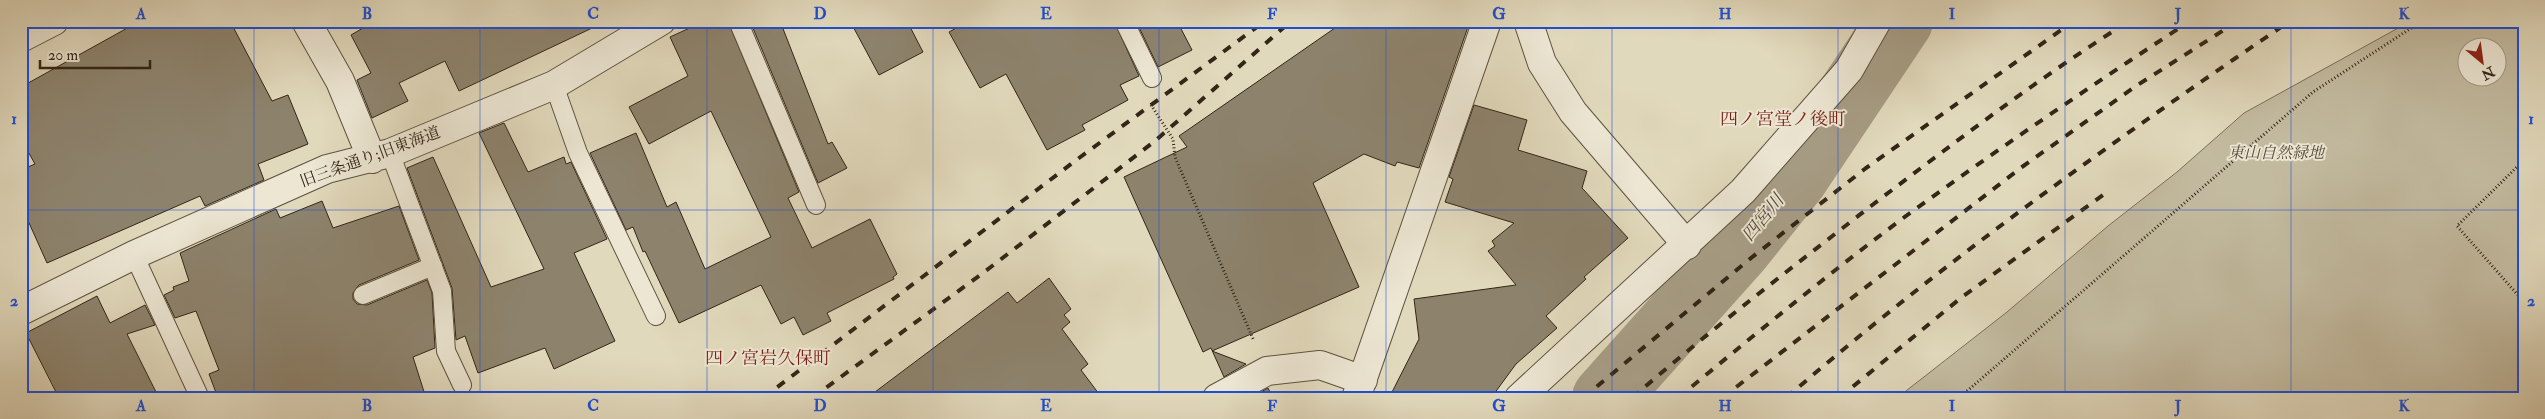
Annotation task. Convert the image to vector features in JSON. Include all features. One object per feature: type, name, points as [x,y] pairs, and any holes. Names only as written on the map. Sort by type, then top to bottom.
[{"type":"street","points":[[21,38],[54,21]]},
{"type":"street","points":[[306,21],[381,156]]},
{"type":"street","name":"旧三条通り;旧東海道","points":[[21,311],[134,255],[327,170],[381,156],[554,85],[661,21]]},
{"type":"street","points":[[1217,398],[1266,371],[1320,365],[1359,389],[1487,21]]},
{"type":"street","points":[[1528,21],[1542,63],[1573,112],[1687,244]]},
{"type":"street","points":[[1519,398],[1743,191],[1849,70],[1877,21]]},
{"type":"lane","points":[[738,21],[816,205]]},
{"type":"lane","points":[[1124,21],[1152,78]]},
{"type":"lane","points":[[554,85],[578,153],[656,316]]},
{"type":"lane","points":[[381,156],[433,266],[442,291],[446,351],[462,385]]},
{"type":"lane","points":[[134,255],[200,398]]},
{"type":"lane","points":[[363,295],[433,266]]},
{"type":"path","points":[[1959,398],[2313,92],[2422,21]]},
{"type":"path","points":[[1152,78],[1153,85],[1144,93],[1173,139],[1175,157],[1266,371]]},
{"type":"path","points":[[2524,160],[2457,226],[2524,302]]},
{"type":"green space","name":"東山自然緑地","points":[[2411,21],[2524,21],[2524,398],[1897,398],[2007,312],[2108,226],[2177,172],[2244,113]]},
{"type":"building","points":[[140,21],[230,21],[272,101],[288,95],[308,144],[258,164],[264,180],[205,206],[200,196],[47,263],[21,205],[21,170],[35,164],[21,139],[21,87]]},
{"type":"building","points":[[375,21],[607,21],[459,91],[445,61],[399,83],[408,101],[372,118],[357,80],[371,73],[351,35]]},
{"type":"building","points":[[705,21],[728,21],[799,192],[788,198],[812,248],[870,219],[897,274],[893,277],[894,279],[827,313],[831,321],[803,335],[794,317],[781,324],[761,285],[679,323],[645,251],[643,252],[633,227],[626,230],[590,153],[636,133],[667,207],[676,202],[705,269],[771,237],[711,111],[649,144],[629,107],[688,76],[670,37]]},
{"type":"building","points":[[750,21],[780,21],[828,144],[832,142],[847,168],[818,183]]},
{"type":"building","points":[[850,21],[907,21],[923,52],[879,75]]},
{"type":"building","points":[[969,21],[1114,21],[1139,76],[1120,85],[1128,100],[1082,125],[1085,130],[1047,150],[1006,74],[980,88],[949,32]]},
{"type":"building","points":[[1136,21],[1177,21],[1192,50],[1158,67]]},
{"type":"building","points":[[1345,21],[1470,21],[1419,168],[1397,162],[1395,166],[1364,154],[1313,183],[1359,287],[1212,351],[1211,348],[1203,352],[1124,177],[1187,147],[1179,136]]},
{"type":"building","points":[[1474,105],[1527,120],[1518,150],[1587,171],[1582,188],[1628,238],[1584,277],[1586,279],[1546,316],[1557,328],[1516,364],[1491,398],[1389,398],[1419,339],[1414,299],[1516,285],[1488,251],[1495,246],[1492,241],[1514,223],[1445,202],[1453,179],[1449,177]]},
{"type":"building","points":[[504,123],[528,172],[564,157],[566,164],[571,162],[607,239],[574,253],[615,341],[554,369],[545,348],[478,373],[465,336],[456,340],[452,288],[407,168],[433,157],[491,287],[544,269],[479,133]]},
{"type":"building","points":[[322,201],[333,228],[399,206],[419,260],[359,285],[353,293],[353,299],[357,304],[367,305],[427,280],[432,293],[435,348],[413,357],[426,398],[218,398],[209,374],[219,370],[196,311],[175,318],[164,295],[174,290],[173,287],[189,281],[180,253],[276,209],[280,218]]},
{"type":"building","points":[[1049,278],[1071,309],[1064,315],[1070,322],[1062,329],[1088,364],[1081,370],[1102,398],[867,398],[1008,292],[1017,303]]},
{"type":"building","points":[[97,296],[110,323],[145,305],[155,325],[127,334],[159,398],[59,398],[26,333]]},
{"type":"building","points":[[1212,351],[1246,364],[1224,377]]},
{"type":"building","points":[[1268,388],[1273,398],[1250,398]]},
{"type":"waterway","name":"四宮川","points":[[1605,398],[1739,248],[1795,178],[1900,21]]},
{"type":"railway","points":[[763,398],[1075,161],[1265,21]]},
{"type":"railway","points":[[812,398],[983,273],[1155,141],[1291,21]]},
{"type":"railway","points":[[1583,398],[1751,258],[1866,168],[2074,21]]},
{"type":"railway","points":[[1632,398],[1750,300],[1966,134],[2129,21]]},
{"type":"railway","points":[[1678,398],[1819,283],[1906,216],[2118,68],[2190,21]]},
{"type":"railway","points":[[1722,398],[2022,167],[2136,86],[2238,21]]},
{"type":"railway","points":[[1786,398],[1907,298],[2032,202],[2160,110],[2290,21]]},
{"type":"railway","points":[[1839,398],[1962,297],[2103,195]]},
{"type":"district","name":"四ノ宮堂ノ後町","points":[[1783,119]]},
{"type":"district","name":"四ノ宮岩久保町","points":[[768,358]]}]
